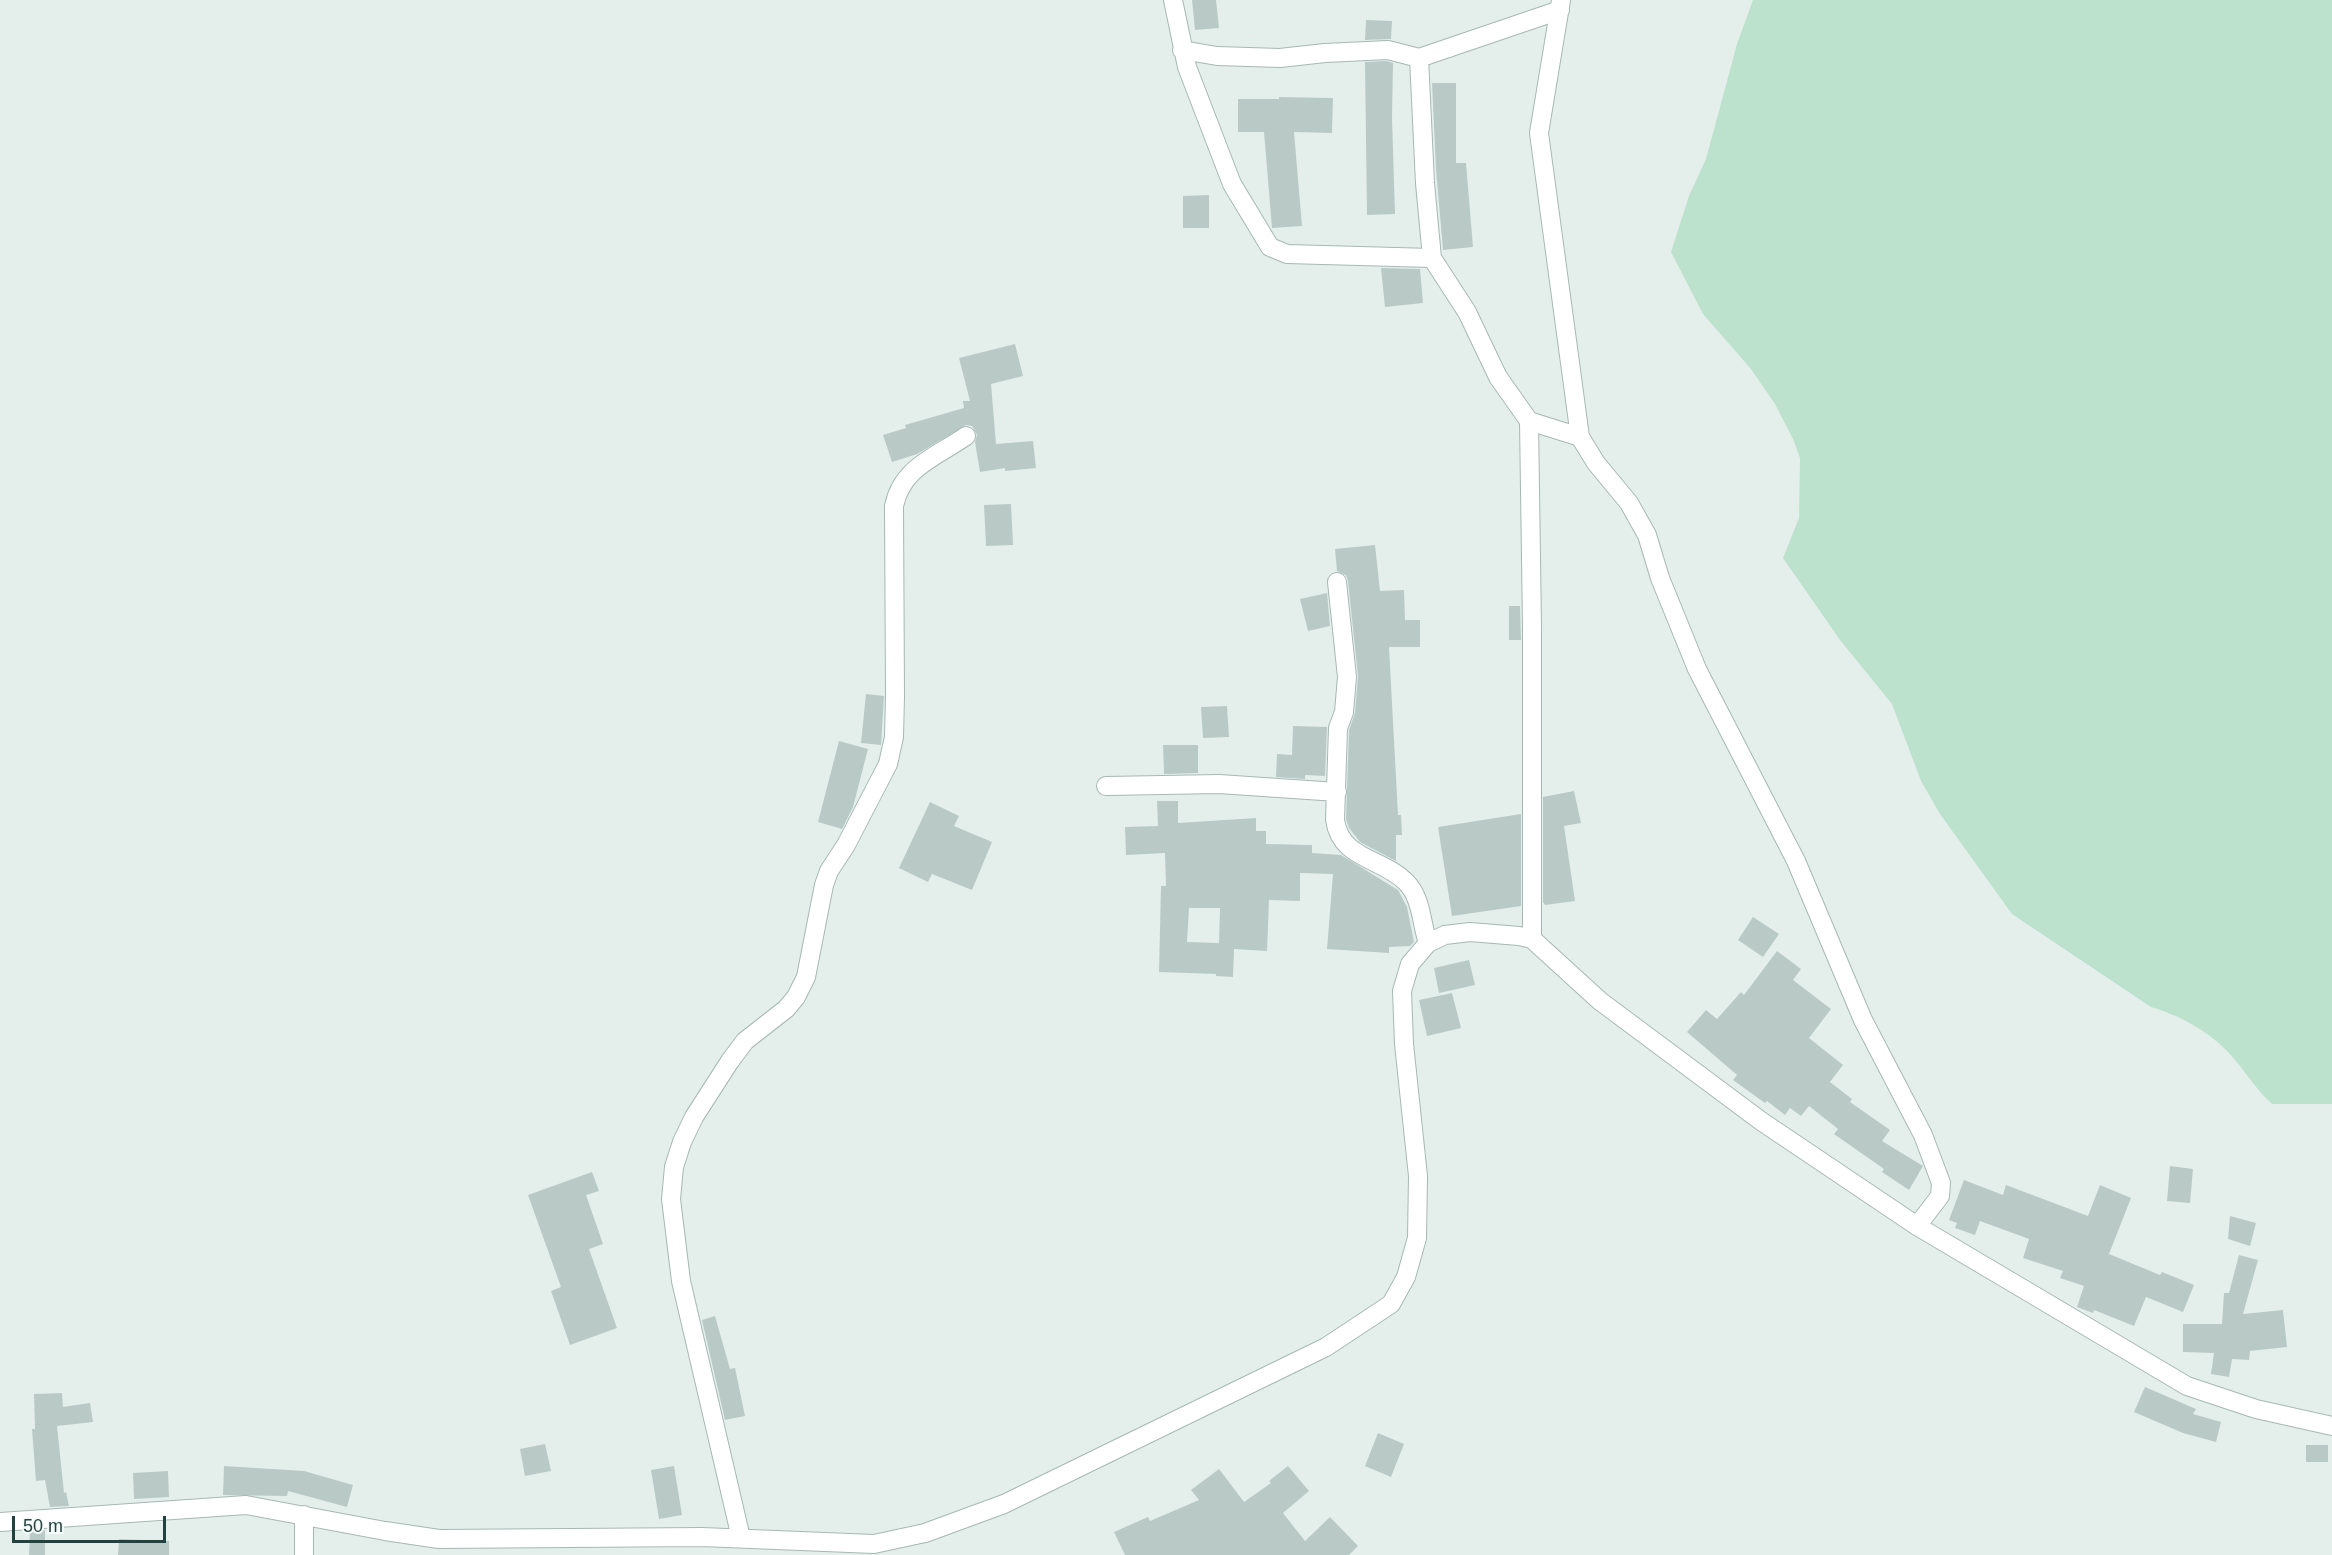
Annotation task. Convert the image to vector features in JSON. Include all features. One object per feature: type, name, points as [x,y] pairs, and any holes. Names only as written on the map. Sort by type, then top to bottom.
[{"type":"street","points":[[1173,0],[1182,50],[1232,184],[1270,247],[1287,254],[1432,258]]},
{"type":"street","points":[[1182,50],[1216,56],[1280,58],[1388,50],[1419,58],[1560,5],[1539,133],[1580,437],[1596,463],[1629,503],[1647,535],[1659,578],[1697,669],[1796,861],[1863,1020],[1923,1135],[1941,1183],[1941,1190],[1940,1196],[1917,1226]]},
{"type":"street","points":[[1419,58],[1425,183],[1432,258],[1467,312],[1498,377],[1529,421],[1532,627],[1532,939]]},
{"type":"street","points":[[1529,421],[1580,437]]},
{"type":"street","points":[[741,1538],[681,1281],[671,1199],[674,1167],[682,1142],[694,1118],[729,1061],[745,1041],[786,1009],[806,977],[824,885],[888,764],[892,751],[895,696],[894,506],[897,492],[912,471],[966,436]]},
{"type":"street","points":[[1337,582],[1347,677],[1344,712],[1338,728],[1335,820],[1340,838],[1358,854],[1406,882],[1418,898],[1428,943]]},
{"type":"street","points":[[1106,786],[1219,784],[1337,792]]},
{"type":"street","points":[[0,1522],[246,1505],[440,1539],[741,1538],[874,1544],[925,1533],[1004,1504],[1326,1347],[1390,1304],[1407,1277],[1417,1238],[1418,1176],[1404,1044],[1402,991],[1410,964],[1428,943],[1445,935],[1470,933],[1532,939],[1600,1001],[1761,1121],[1917,1226],[2187,1386],[2256,1409],[2332,1426]]},
{"type":"street","points":[[304,1515],[304,1555]]},
{"type":"green space","points":[[1753,0],[2332,0],[2332,1104],[2272,1104],[2227,1051],[2208,1035],[2187,1021],[2151,1007],[2012,914],[1940,814],[1921,781],[1892,704],[1840,640],[1783,558],[1799,518],[1800,458],[1775,404],[1751,369],[1703,314],[1671,252],[1689,196],[1706,159],[1737,44]]},
{"type":"building","points":[[1192,0],[1216,0],[1219,28],[1195,30]]},
{"type":"building","points":[[1366,20],[1392,21],[1391,39],[1365,40]]},
{"type":"building","points":[[1365,62],[1393,63],[1395,214],[1367,215]]},
{"type":"building","points":[[1432,83],[1456,83],[1456,163],[1466,163],[1473,247],[1443,250]]},
{"type":"building","points":[[1279,97],[1333,98],[1332,133],[1294,132],[1302,226],[1272,228],[1264,132],[1238,132],[1238,99],[1279,99]]},
{"type":"building","points":[[1209,195],[1209,228],[1183,228],[1183,196]]},
{"type":"building","points":[[1381,268],[1420,269],[1423,303],[1385,307]]},
{"type":"building","points":[[1015,344],[1023,376],[991,384],[996,444],[1033,441],[1036,468],[1005,471],[1005,468],[980,472],[975,442],[977,435],[972,426],[966,425],[917,454],[892,462],[883,435],[906,428],[905,425],[964,408],[963,401],[970,401],[959,358]]},
{"type":"building","points":[[1011,504],[1013,545],[986,546],[984,505]]},
{"type":"building","points":[[1375,545],[1380,591],[1404,590],[1405,620],[1420,620],[1420,647],[1389,647],[1398,815],[1401,815],[1402,835],[1396,835],[1396,861],[1360,842],[1349,828],[1346,819],[1349,730],[1355,713],[1358,676],[1348,581],[1346,575],[1337,571],[1335,549]]},
{"type":"building","points":[[1327,593],[1330,626],[1308,631],[1300,599]]},
{"type":"building","points":[[1509,606],[1520,606],[1521,640],[1509,640]]},
{"type":"building","points":[[866,694],[884,696],[881,745],[861,743]]},
{"type":"building","points":[[1227,706],[1229,737],[1203,738],[1201,707]]},
{"type":"building","points":[[1293,726],[1327,727],[1325,776],[1305,775],[1305,779],[1276,777],[1277,754],[1292,755]]},
{"type":"building","points":[[839,741],[868,749],[853,807],[842,829],[818,822]]},
{"type":"building","points":[[1163,745],[1198,745],[1198,773],[1164,774]]},
{"type":"building","points":[[1574,791],[1581,823],[1564,826],[1575,901],[1545,905],[1543,902],[1543,797]]},
{"type":"building","points":[[1157,801],[1178,801],[1178,823],[1256,818],[1256,831],[1266,831],[1266,844],[1312,845],[1312,853],[1341,855],[1398,890],[1407,907],[1414,942],[1410,946],[1389,947],[1389,953],[1327,949],[1333,874],[1300,873],[1300,901],[1269,900],[1267,951],[1234,949],[1233,977],[1216,976],[1216,974],[1159,972],[1161,886],[1166,886],[1165,853],[1126,855],[1125,827],[1158,826]],"holes":[[[1189,908],[1220,908],[1219,943],[1187,942]]]},
{"type":"building","points":[[930,802],[959,816],[954,826],[992,842],[972,890],[932,874],[928,882],[899,868]]},
{"type":"building","points":[[1521,814],[1521,906],[1452,916],[1438,827]]},
{"type":"building","points":[[1753,917],[1779,934],[1763,957],[1738,940]]},
{"type":"building","points":[[1777,951],[1801,969],[1793,980],[1831,1009],[1809,1038],[1843,1065],[1830,1082],[1852,1099],[1850,1102],[1890,1130],[1882,1141],[1923,1166],[1909,1190],[1882,1172],[1884,1169],[1834,1134],[1838,1129],[1809,1106],[1801,1116],[1790,1108],[1785,1115],[1767,1101],[1765,1103],[1733,1080],[1737,1075],[1687,1032],[1706,1010],[1717,1019],[1741,992],[1744,995]]},
{"type":"building","points":[[1469,960],[1475,985],[1439,993],[1434,968]]},
{"type":"building","points":[[1452,993],[1461,1028],[1427,1036],[1419,1000]]},
{"type":"building","points":[[2170,1166],[2193,1169],[2190,1203],[2167,1201]]},
{"type":"building","points":[[592,1172],[599,1191],[586,1195],[603,1244],[589,1249],[617,1328],[570,1345],[551,1291],[561,1287],[528,1195]]},
{"type":"building","points":[[1964,1180],[2003,1195],[2006,1185],[2088,1216],[2100,1185],[2131,1198],[2109,1254],[2160,1275],[2162,1272],[2194,1285],[2183,1312],[2146,1297],[2134,1326],[2094,1310],[2093,1313],[2077,1307],[2084,1286],[2060,1278],[2063,1271],[2023,1258],[2029,1239],[1980,1221],[1975,1235],[1955,1228],[1957,1223],[1949,1220]]},
{"type":"building","points":[[2230,1216],[2256,1223],[2250,1246],[2228,1239]]},
{"type":"building","points":[[2239,1255],[2258,1260],[2243,1314],[2283,1310],[2287,1347],[2250,1351],[2249,1360],[2232,1359],[2229,1377],[2211,1374],[2214,1353],[2183,1352],[2183,1324],[2222,1324],[2224,1293],[2229,1293]]},
{"type":"building","points":[[715,1316],[730,1369],[735,1368],[745,1416],[725,1420],[702,1320]]},
{"type":"building","points":[[2145,1387],[2196,1409],[2193,1414],[2221,1422],[2216,1442],[2183,1433],[2134,1412]]},
{"type":"building","points":[[62,1393],[63,1407],[90,1403],[93,1422],[57,1426],[64,1493],[66,1492],[69,1506],[50,1507],[45,1480],[36,1481],[32,1429],[35,1429],[34,1394]]},
{"type":"building","points":[[1378,1433],[1404,1444],[1391,1477],[1365,1466]]},
{"type":"building","points":[[545,1444],[551,1471],[525,1476],[520,1449]]},
{"type":"building","points":[[2306,1445],[2328,1445],[2328,1462],[2306,1462]]},
{"type":"building","points":[[224,1466],[304,1471],[353,1485],[347,1507],[288,1491],[287,1496],[223,1495]]},
{"type":"building","points":[[674,1466],[682,1515],[659,1519],[651,1470]]},
{"type":"building","points":[[1288,1466],[1309,1491],[1283,1513],[1305,1541],[1330,1517],[1358,1546],[1349,1555],[1125,1555],[1114,1532],[1148,1517],[1150,1521],[1199,1500],[1191,1490],[1219,1469],[1244,1502],[1271,1483],[1269,1481]]},
{"type":"building","points":[[168,1471],[169,1497],[134,1499],[133,1473]]},
{"type":"building","points":[[45,1530],[45,1555],[29,1555],[30,1531]]},
{"type":"building","points":[[119,1539],[169,1541],[169,1555],[118,1555]]}]
